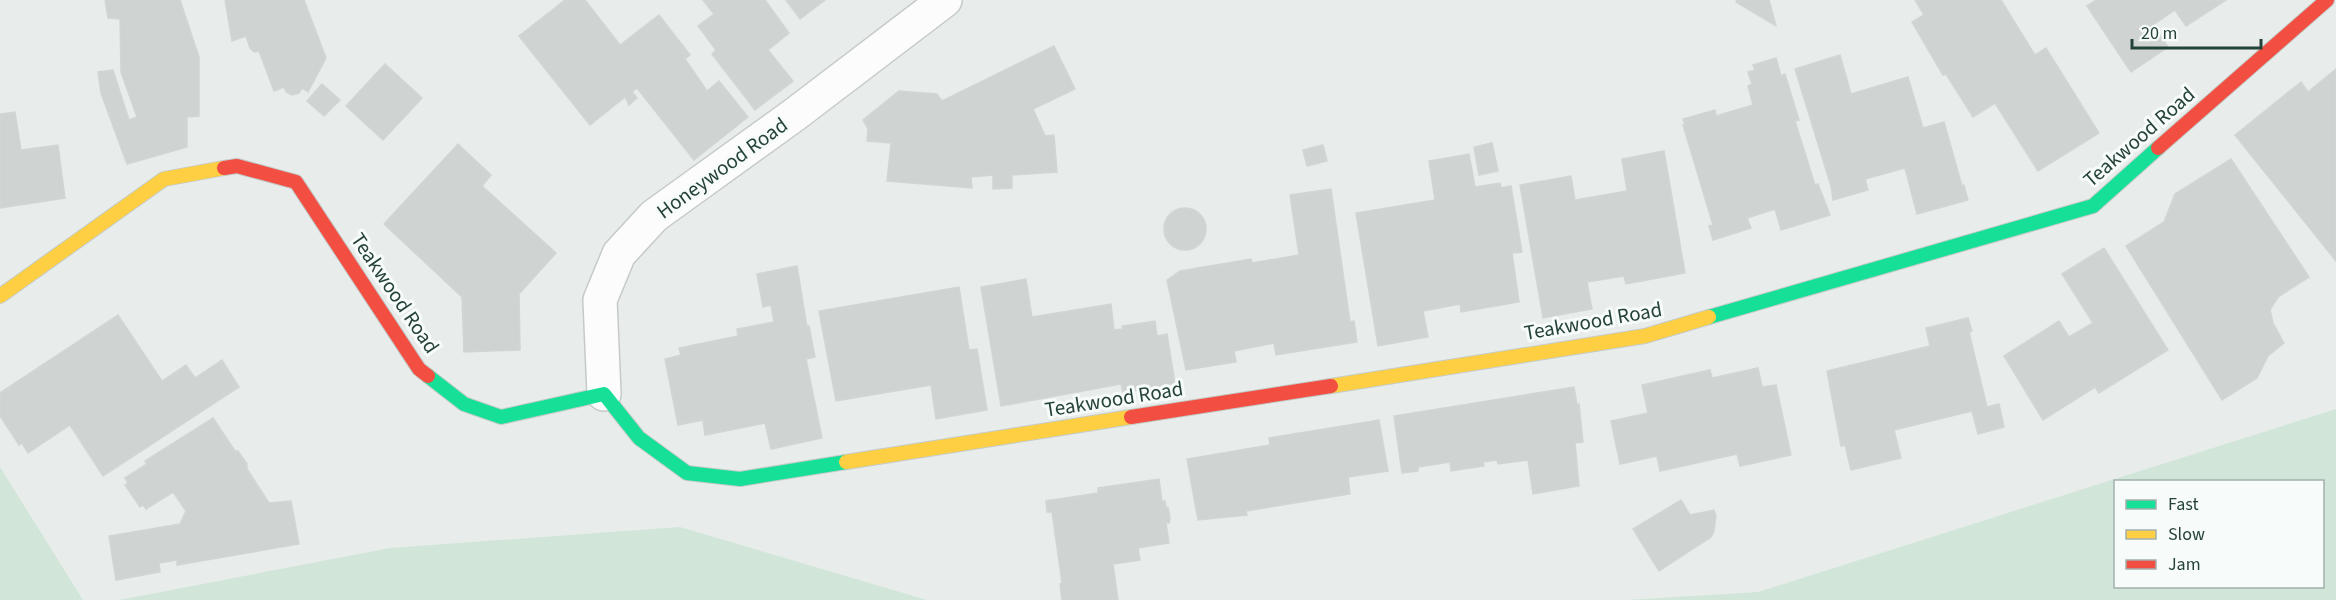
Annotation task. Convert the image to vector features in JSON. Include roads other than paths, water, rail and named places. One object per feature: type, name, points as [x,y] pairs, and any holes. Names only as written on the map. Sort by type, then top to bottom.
[{"type":"street","name":"Honeywood Road","points":[[604,394],[600,300],[619,254],[654,216],[794,115],[945,0]]},
{"type":"street","name":"Teakwood Road","points":[[0,296],[164,179],[237,166],[296,182],[419,369],[464,404],[501,417],[604,394],[639,438],[687,473],[740,479],[1645,336],[2093,206],[2327,0]]}]
